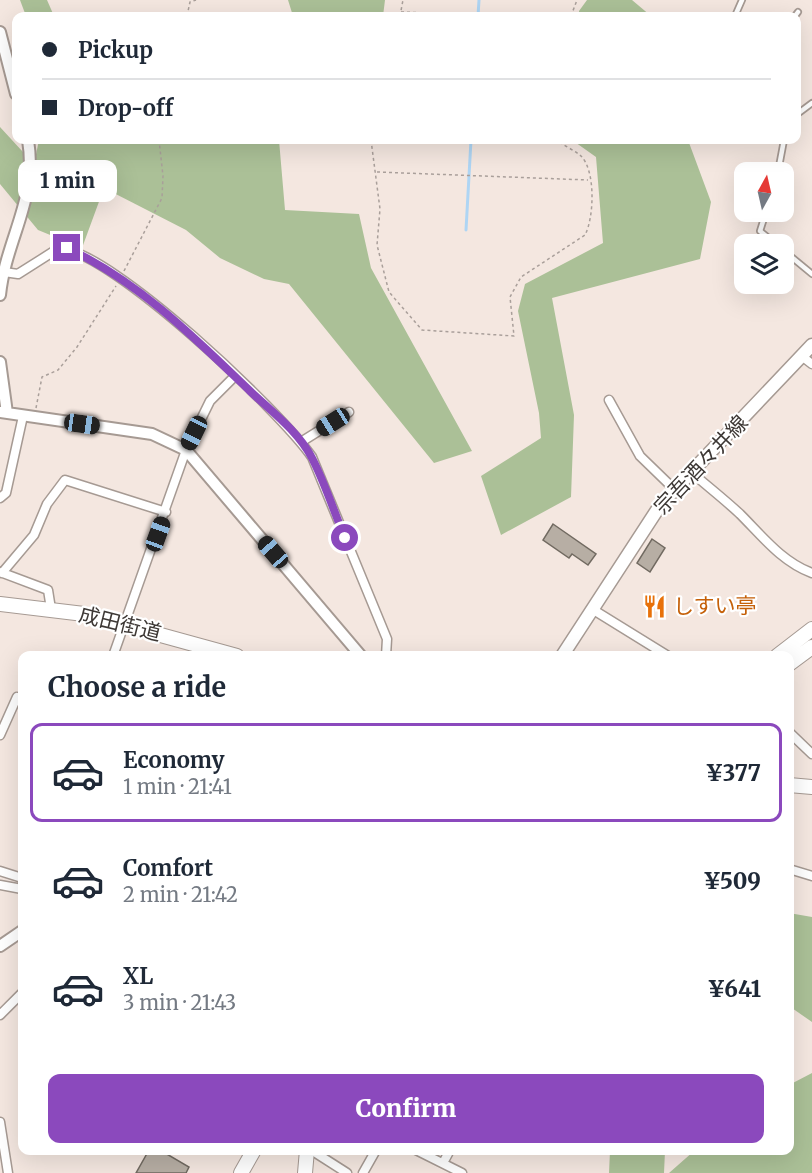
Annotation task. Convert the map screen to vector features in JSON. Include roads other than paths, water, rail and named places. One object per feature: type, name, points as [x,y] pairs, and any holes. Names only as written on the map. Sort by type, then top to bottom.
[{"type":"main road","name":"宗吾酒々井線","points":[[565,651],[673,489],[808,361],[812,345]]},
{"type":"main road","name":"成田街道","points":[[0,604],[51,609],[125,624],[209,651]]},
{"type":"main road","points":[[783,651],[812,629]]},
{"type":"main road","points":[[794,660],[812,647]]},
{"type":"main road","points":[[794,785],[812,787]]},
{"type":"main road","points":[[242,1173],[251,1155]]},
{"type":"main road","points":[[305,1173],[308,1155]]},
{"type":"street","points":[[0,32],[4,60],[12,83]]},
{"type":"street","points":[[0,295],[4,272],[30,187],[28,144]]},
{"type":"street","points":[[4,272],[18,274],[59,248],[75,252],[121,277],[182,326],[235,376],[301,442],[312,458],[387,639],[386,651]]},
{"type":"street","points":[[0,362],[3,413],[152,434],[186,450],[357,651]]},
{"type":"street","points":[[115,651],[166,512],[186,450],[210,401],[235,376]]},
{"type":"street","points":[[609,400],[640,456],[673,489]]},
{"type":"street","points":[[301,442],[349,412]]},
{"type":"street","points":[[0,498],[6,493],[22,416]]},
{"type":"street","points":[[690,471],[740,514],[771,547],[802,570],[812,573]]},
{"type":"street","points":[[51,609],[48,590],[1,573],[34,535],[47,504],[65,480],[166,512]]},
{"type":"street","points":[[592,609],[660,651]]},
{"type":"street","points":[[0,735],[16,697],[18,698]]},
{"type":"street","points":[[794,737],[812,754]]},
{"type":"street","points":[[0,871],[18,877]]},
{"type":"street","points":[[794,871],[812,876]]},
{"type":"street","points":[[0,885],[18,888]]},
{"type":"street","points":[[0,946],[18,934]]},
{"type":"street","points":[[0,1015],[18,997]]},
{"type":"street","points":[[0,1122],[8,1173]]},
{"type":"street","points":[[317,1155],[347,1173]]},
{"type":"street","points":[[363,1173],[373,1155]]},
{"type":"street","points":[[426,1155],[462,1173]]},
{"type":"street","points":[[442,1163],[447,1155]]},
{"type":"lane","points":[[780,162],[783,144]]},
{"type":"lane","points":[[794,259],[812,274]]},
{"type":"waterway","points":[[478,12],[479,0]]},
{"type":"waterway","points":[[466,230],[471,144]]},
{"type":"place","name":"しすい亭","points":[[655,606]]}]
